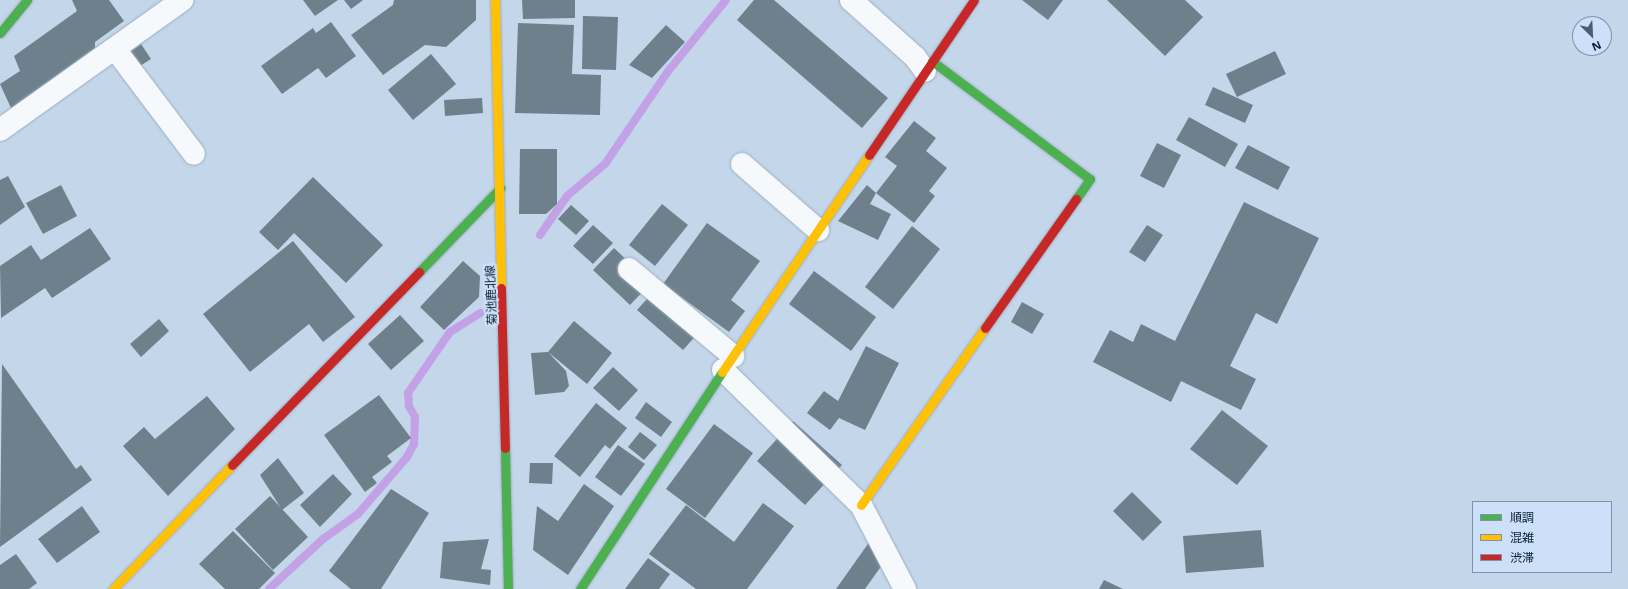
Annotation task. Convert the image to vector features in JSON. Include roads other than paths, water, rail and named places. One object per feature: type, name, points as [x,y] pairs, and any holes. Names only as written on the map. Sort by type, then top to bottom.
[{"type":"main road","points":[[0,34],[27,0]]},
{"type":"main road","name":"菊池鹿北線","points":[[495,0],[508,589]]},
{"type":"main road","points":[[580,589],[728,363],[974,0]]},
{"type":"main road","points":[[861,505],[1090,180],[929,66]]},
{"type":"main road","points":[[113,589],[500,188]]},
{"type":"street","points":[[0,130],[182,0]]},
{"type":"street","points":[[851,0],[915,57],[929,66]]},
{"type":"street","points":[[115,49],[194,154]]},
{"type":"street","points":[[742,164],[818,230]]},
{"type":"street","points":[[629,269],[728,363],[861,505],[905,589]]},
{"type":"waterway","points":[[540,235],[567,196],[605,164],[669,70],[726,0]]},
{"type":"waterway","points":[[269,589],[323,539],[358,514],[407,457],[414,444],[415,417],[409,406],[408,393],[450,332],[481,313]]}]
